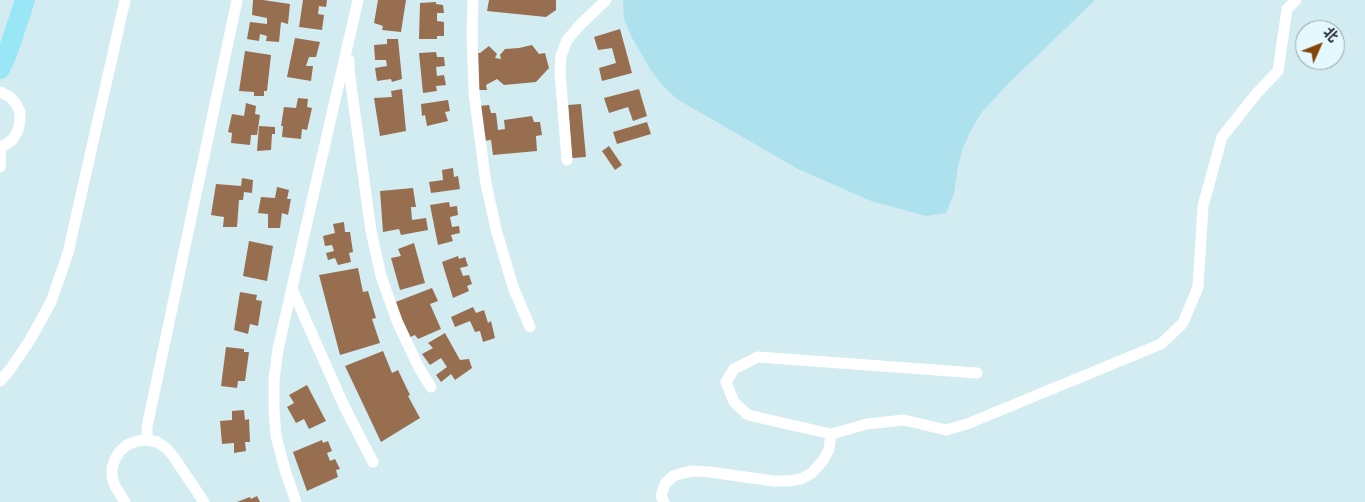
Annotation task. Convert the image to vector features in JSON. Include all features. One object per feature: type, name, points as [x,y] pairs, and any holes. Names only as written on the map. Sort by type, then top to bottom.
[{"type":"highway","points":[[0,69],[25,0]]},
{"type":"street","points":[[0,381],[30,340],[51,302],[68,253],[125,0]]},
{"type":"street","points":[[147,440],[147,427],[237,0]]},
{"type":"street","points":[[296,502],[276,436],[274,380],[278,349],[358,0]]},
{"type":"street","points":[[473,0],[474,93],[486,184],[496,229],[513,287],[530,327]]},
{"type":"street","points":[[567,160],[560,72],[561,56],[566,40],[606,0]]},
{"type":"street","points":[[976,373],[758,357],[734,369],[726,382],[734,402],[748,416],[831,434],[867,424],[904,420],[946,430],[967,424],[1161,344],[1183,323],[1198,287],[1203,206],[1222,137],[1257,93],[1278,71],[1287,8],[1296,0]]},
{"type":"street","points":[[350,36],[349,70],[371,231],[381,276],[397,321],[418,366],[431,387]]},
{"type":"street","points":[[0,92],[10,97],[20,112],[18,130],[13,139],[1,147],[0,166]]},
{"type":"street","points":[[292,289],[345,408],[374,462]]},
{"type":"street","points":[[664,502],[662,496],[664,484],[673,476],[693,471],[774,481],[801,479],[812,473],[824,460],[829,448],[831,434]]},
{"type":"street","points":[[125,502],[112,477],[115,459],[127,445],[136,441],[147,440],[157,442],[166,448],[204,502]]},
{"type":"shaded area","points":[[623,0],[1095,0],[1008,84],[982,112],[962,150],[954,194],[946,213],[926,216],[871,201],[798,169],[677,99],[662,85],[650,69],[631,36],[624,19]]},
{"type":"building","points":[[253,0],[290,4],[288,24],[281,22],[279,42],[266,41],[267,36],[260,34],[259,41],[247,39],[250,22],[267,24],[267,18],[252,15]]},
{"type":"building","points":[[303,0],[327,0],[326,7],[319,6],[318,14],[324,15],[322,30],[299,27]]},
{"type":"building","points":[[378,0],[406,0],[401,32],[382,30],[383,26],[374,23]]},
{"type":"building","points":[[489,0],[556,0],[556,10],[546,17],[487,11]]},
{"type":"building","points":[[436,2],[436,4],[443,5],[444,13],[437,13],[437,21],[444,22],[444,36],[437,36],[437,39],[419,39],[420,3]]},
{"type":"building","points":[[620,29],[632,73],[602,81],[599,68],[616,63],[612,48],[598,50],[594,37]]},
{"type":"building","points":[[295,38],[320,42],[316,57],[309,57],[306,66],[313,66],[311,81],[287,77]]},
{"type":"building","points":[[387,39],[398,39],[402,79],[392,82],[391,79],[377,81],[375,68],[387,66],[386,60],[375,60],[374,45],[387,44]]},
{"type":"building","points":[[532,45],[539,54],[545,53],[549,68],[536,82],[504,85],[497,79],[486,85],[487,90],[478,90],[475,53],[480,53],[489,46],[497,54],[495,58],[501,59],[500,55],[505,49]]},
{"type":"building","points":[[245,51],[271,55],[267,91],[264,91],[264,96],[254,96],[254,92],[239,91]]},
{"type":"building","points":[[436,52],[437,57],[444,57],[445,66],[436,67],[437,76],[444,75],[446,85],[436,86],[437,91],[423,93],[419,53]]},
{"type":"building","points":[[402,89],[406,131],[380,136],[374,98],[392,97],[391,91]]},
{"type":"building","points":[[639,89],[647,116],[633,121],[628,107],[609,113],[604,98]]},
{"type":"building","points":[[298,98],[308,99],[307,107],[312,108],[307,130],[302,129],[301,139],[282,137],[283,126],[281,126],[284,107],[296,108]]},
{"type":"building","points":[[448,100],[450,111],[445,112],[448,121],[427,126],[425,115],[422,116],[421,104]]},
{"type":"building","points":[[246,103],[256,106],[255,114],[260,115],[257,135],[251,135],[250,145],[231,143],[232,133],[228,132],[232,114],[244,116]]},
{"type":"building","points":[[581,104],[586,157],[572,158],[568,105]]},
{"type":"building","points":[[489,105],[491,113],[496,113],[498,130],[505,129],[504,120],[532,116],[534,122],[540,122],[542,135],[536,136],[537,151],[493,155],[491,140],[483,141],[479,106]]},
{"type":"building","points":[[647,122],[651,134],[617,144],[613,132]]},
{"type":"building","points":[[259,126],[275,127],[275,134],[272,134],[271,150],[257,151]]},
{"type":"building","points":[[609,146],[622,165],[615,170],[602,151]]},
{"type":"building","points":[[453,168],[454,177],[458,176],[460,189],[431,193],[429,182],[443,180],[442,170]]},
{"type":"building","points":[[242,178],[253,180],[252,193],[244,192],[243,200],[239,200],[237,227],[223,227],[224,217],[211,215],[216,184],[241,186]]},
{"type":"building","points":[[277,187],[289,190],[287,199],[291,199],[288,215],[282,213],[280,228],[268,228],[268,214],[258,213],[261,197],[275,198]]},
{"type":"building","points":[[413,188],[416,207],[411,207],[412,220],[426,218],[428,230],[401,235],[399,229],[383,232],[380,191]]},
{"type":"building","points":[[449,202],[450,207],[457,206],[458,215],[450,217],[452,227],[459,226],[460,233],[451,235],[453,241],[438,245],[430,205]]},
{"type":"building","points":[[344,222],[345,232],[350,232],[353,252],[349,253],[351,262],[338,265],[335,258],[328,260],[326,253],[334,251],[332,245],[325,246],[323,236],[335,233],[333,224]]},
{"type":"building","points":[[249,241],[273,246],[267,281],[243,276]]},
{"type":"building","points":[[414,243],[425,283],[400,290],[391,258],[401,256],[398,249]]},
{"type":"building","points":[[458,256],[459,259],[465,257],[468,266],[460,268],[463,276],[469,275],[472,284],[467,286],[469,291],[453,298],[442,262]]},
{"type":"building","points":[[358,268],[363,292],[368,291],[376,318],[372,319],[380,343],[340,355],[319,275]]},
{"type":"building","points":[[432,288],[438,301],[430,304],[441,329],[418,339],[415,335],[408,338],[393,303]]},
{"type":"building","points":[[240,292],[257,295],[256,300],[262,301],[258,326],[250,324],[248,334],[234,330]]},
{"type":"building","points":[[473,307],[476,313],[484,310],[488,323],[491,321],[495,338],[483,342],[480,331],[475,332],[470,321],[455,327],[451,317]]},
{"type":"building","points":[[445,333],[460,360],[469,359],[472,368],[455,380],[451,374],[441,382],[436,375],[447,367],[441,358],[430,365],[422,354],[433,348],[428,343]]},
{"type":"building","points":[[226,347],[244,349],[244,352],[249,352],[245,381],[238,381],[237,388],[221,386]]},
{"type":"building","points":[[383,351],[392,373],[398,370],[410,395],[408,396],[420,418],[381,442],[345,366]]},
{"type":"building","points":[[307,385],[326,421],[309,429],[304,419],[296,423],[287,407],[294,403],[289,395]]},
{"type":"building","points":[[244,410],[245,420],[249,419],[250,442],[245,442],[246,451],[234,453],[234,443],[222,444],[220,421],[232,420],[232,411]]},
{"type":"building","points":[[322,440],[323,443],[328,441],[332,451],[327,453],[330,461],[335,459],[340,469],[336,470],[338,477],[307,491],[293,452]]},
{"type":"building","points":[[257,496],[260,502],[237,502],[250,497],[251,499]]}]
